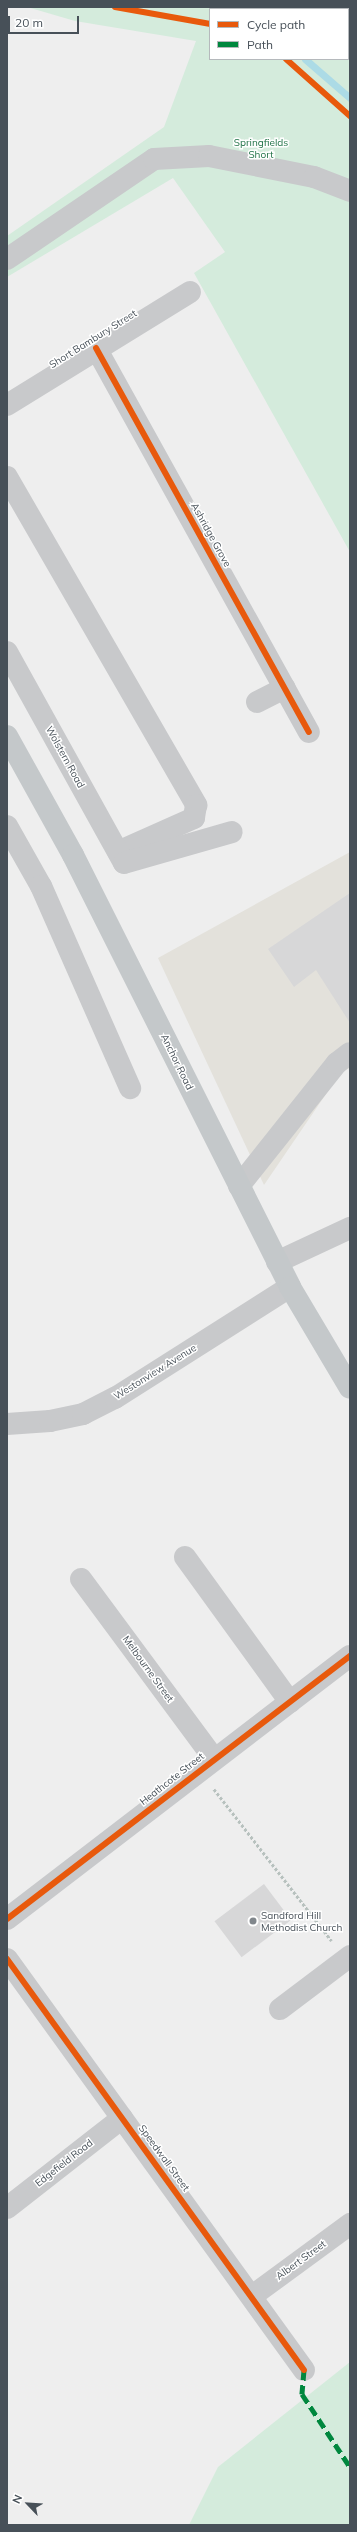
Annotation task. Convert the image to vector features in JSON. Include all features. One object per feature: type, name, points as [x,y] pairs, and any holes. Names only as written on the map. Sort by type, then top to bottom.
[{"type":"main road","name":"Anchor Road","points":[[7,736],[73,855],[277,1262],[350,1388]]},
{"type":"street","points":[[7,260],[154,159],[209,156],[314,177],[350,192]]},
{"type":"street","name":"Short Bambury Street","points":[[7,405],[96,348],[190,292]]},
{"type":"street","name":"Ashridge Grove","points":[[96,348],[309,732]]},
{"type":"street","points":[[7,477],[196,805],[194,818],[121,857]]},
{"type":"street","name":"Wolstern Road","points":[[7,652],[121,857]]},
{"type":"street","points":[[257,702],[285,688]]},
{"type":"street","points":[[9,831],[41,886],[130,1088]]},
{"type":"street","points":[[121,857],[232,832]]},
{"type":"street","points":[[239,1186],[337,1062],[350,1053]]},
{"type":"street","points":[[277,1262],[350,1228]]},
{"type":"street","name":"Westonview Avenue","points":[[7,1423],[50,1421],[83,1414],[115,1398],[290,1286]]},
{"type":"street","points":[[185,1557],[290,1702]]},
{"type":"street","name":"Melbourne Street","points":[[81,1579],[207,1764]]},
{"type":"street","name":"Heathcote Street","points":[[7,1919],[207,1764],[350,1656]]},
{"type":"street","points":[[280,2009],[348,1958]]},
{"type":"street","name":"Speedwall Street","points":[[7,1959],[304,2370]]},
{"type":"street","name":"Edgefield Road","points":[[7,2208],[122,2118]]},
{"type":"street","name":"Albert Street","points":[[252,2296],[350,2224]]},
{"type":"path","points":[[207,1764],[348,1958]]},
{"type":"shaded area","points":[[350,852],[350,1068],[341,1072],[264,1185],[158,958]]},
{"type":"green space","name":"Springfields Short","points":[[27,7],[350,7],[350,552],[194,273],[225,252],[173,178],[7,277],[7,236],[164,127],[196,41],[75,21]]},
{"type":"green space","points":[[350,2362],[350,2525],[189,2525],[218,2467]]},
{"type":"building","points":[[350,893],[350,1023],[316,970],[294,987],[268,949]]},
{"type":"building","name":"Sandford Hill Methodist Church","points":[[264,1884],[291,1920],[242,1957],[214,1921]]},
{"type":"waterway","points":[[223,7],[228,8]]},
{"type":"waterway","points":[[306,60],[350,98]]},
{"type":"marked path","points":[[304,2370],[302,2394],[350,2467]]},
{"type":"cycle path","points":[[115,7],[209,24]]},
{"type":"cycle path","points":[[287,60],[350,116]]},
{"type":"cycle path","points":[[96,348],[309,732]]},
{"type":"cycle path","points":[[7,1919],[350,1656]]},
{"type":"cycle path","points":[[7,1959],[304,2370]]},
{"type":"place","name":"Sandford Hill Methodist Church","points":[[253,1921]]}]
